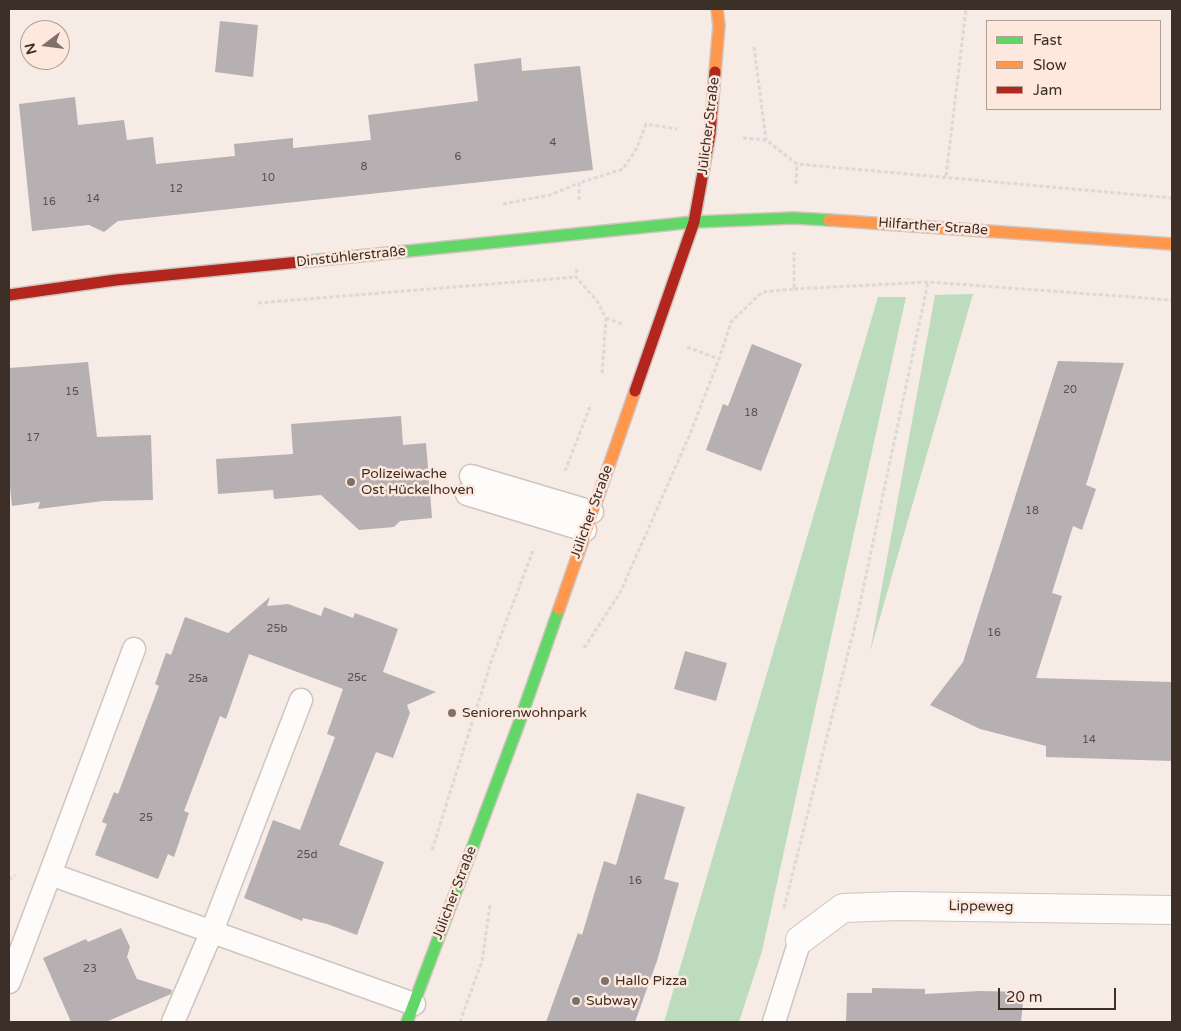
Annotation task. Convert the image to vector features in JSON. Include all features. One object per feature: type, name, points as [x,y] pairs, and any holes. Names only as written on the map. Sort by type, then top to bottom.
[{"type":"main road","name":"Jülicher Straße","points":[[411,1013],[518,726],[588,521],[656,336],[694,222],[710,134],[719,26],[718,9]]},
{"type":"main road","name":"Hilfarther Straße","points":[[694,222],[794,218],[1172,244]]},
{"type":"main road","name":"Dinstühlerstraße","points":[[9,295],[116,280],[694,222]]},
{"type":"street","name":"Lippeweg","points":[[800,940],[843,908],[898,906],[1172,910]]},
{"type":"lane","points":[[469,485],[588,521]]},
{"type":"lane","points":[[9,982],[134,650]]},
{"type":"lane","points":[[173,1022],[212,931],[301,700]]},
{"type":"lane","name":"Jülicher Straße","points":[[50,874],[212,931],[411,1013]]},
{"type":"lane","points":[[774,1022],[800,940]]},
{"type":"path","points":[[946,176],[966,9]]},
{"type":"path","points":[[752,37],[766,140]]},
{"type":"path","points":[[602,377],[606,318],[597,301],[576,277],[579,183],[623,169],[637,148],[646,124],[766,140],[797,164],[946,176],[1172,198]]},
{"type":"path","points":[[794,218],[794,289]]},
{"type":"path","points":[[252,304],[576,277]]},
{"type":"path","points":[[784,912],[858,613],[928,282]]},
{"type":"path","points":[[583,650],[620,593],[690,434],[720,359],[731,322],[762,292],[928,282],[1172,300]]},
{"type":"path","points":[[430,855],[492,659],[592,403]]},
{"type":"path","points":[[460,1022],[482,961],[491,898]]},
{"type":"green space","points":[[973,294],[870,652],[935,295]]},
{"type":"green space","points":[[878,297],[906,297],[762,951],[739,1022],[664,1022]]},
{"type":"building","points":[[220,21],[258,25],[253,77],[215,72]]},
{"type":"building","points":[[521,58],[522,71],[580,66],[593,170],[118,221],[104,232],[89,225],[32,231],[19,104],[75,97],[78,125],[124,120],[127,140],[153,137],[156,164],[235,156],[234,144],[293,138],[293,148],[371,140],[368,115],[478,101],[474,64]]},
{"type":"building","points":[[752,344],[802,364],[761,471],[706,450],[723,404],[728,406]]},
{"type":"building","points":[[1058,361],[1124,363],[1086,485],[1096,489],[1082,530],[1073,526],[1052,593],[1062,596],[1036,678],[1172,682],[1172,761],[1046,757],[1046,746],[980,729],[930,705],[963,662]]},
{"type":"building","points":[[88,362],[97,437],[151,435],[153,500],[103,501],[38,509],[40,502],[12,506],[9,477],[9,368]]},
{"type":"building","name":"Polizeiwache Ost Hückelhoven","points":[[401,416],[403,445],[426,443],[432,518],[400,521],[394,527],[359,530],[321,495],[274,499],[273,490],[218,494],[216,459],[293,454],[291,424]]},
{"type":"building","points":[[270,597],[267,606],[288,604],[321,616],[324,607],[353,618],[355,613],[398,629],[383,672],[436,692],[407,705],[410,713],[393,758],[376,752],[339,845],[384,862],[357,935],[327,924],[303,918],[302,921],[244,898],[273,820],[300,830],[335,737],[327,734],[343,689],[249,654],[226,719],[220,716],[184,811],[189,813],[174,857],[168,854],[158,879],[95,855],[107,824],[102,822],[114,792],[118,794],[159,686],[155,684],[166,653],[171,655],[185,617],[228,633]]},
{"type":"building","points":[[685,651],[727,663],[716,701],[674,689]]},
{"type":"building","points":[[637,793],[685,807],[664,879],[679,883],[657,961],[635,1022],[546,1022],[578,933],[582,935],[604,861],[616,865]]},
{"type":"building","points":[[121,928],[130,947],[127,957],[137,979],[172,990],[171,994],[106,1022],[71,1022],[43,958],[86,939],[88,942]]},
{"type":"building","points":[[872,988],[925,989],[925,994],[980,991],[1024,992],[1021,1022],[846,1022],[847,993],[872,993]]},
{"type":"traffic: fast","points":[[310,261],[694,222],[794,218],[829,220]]},
{"type":"traffic: fast","points":[[407,1022],[518,726],[559,609]]},
{"type":"traffic: slow","points":[[715,72],[719,26],[717,9]]},
{"type":"traffic: slow","points":[[829,220],[1172,244]]},
{"type":"traffic: slow","points":[[559,609],[635,391]]},
{"type":"traffic: jam","points":[[635,391],[694,222],[710,134],[715,72]]},
{"type":"traffic: jam","points":[[9,295],[116,280],[310,261]]},
{"type":"place","name":"Polizeiwache Ost Hückelhoven","points":[[351,482]]},
{"type":"place","name":"Seniorenwohnpark","points":[[452,713]]},
{"type":"place","name":"Hallo Pizza","points":[[605,981]]},
{"type":"place","name":"Subway","points":[[576,1001]]}]
